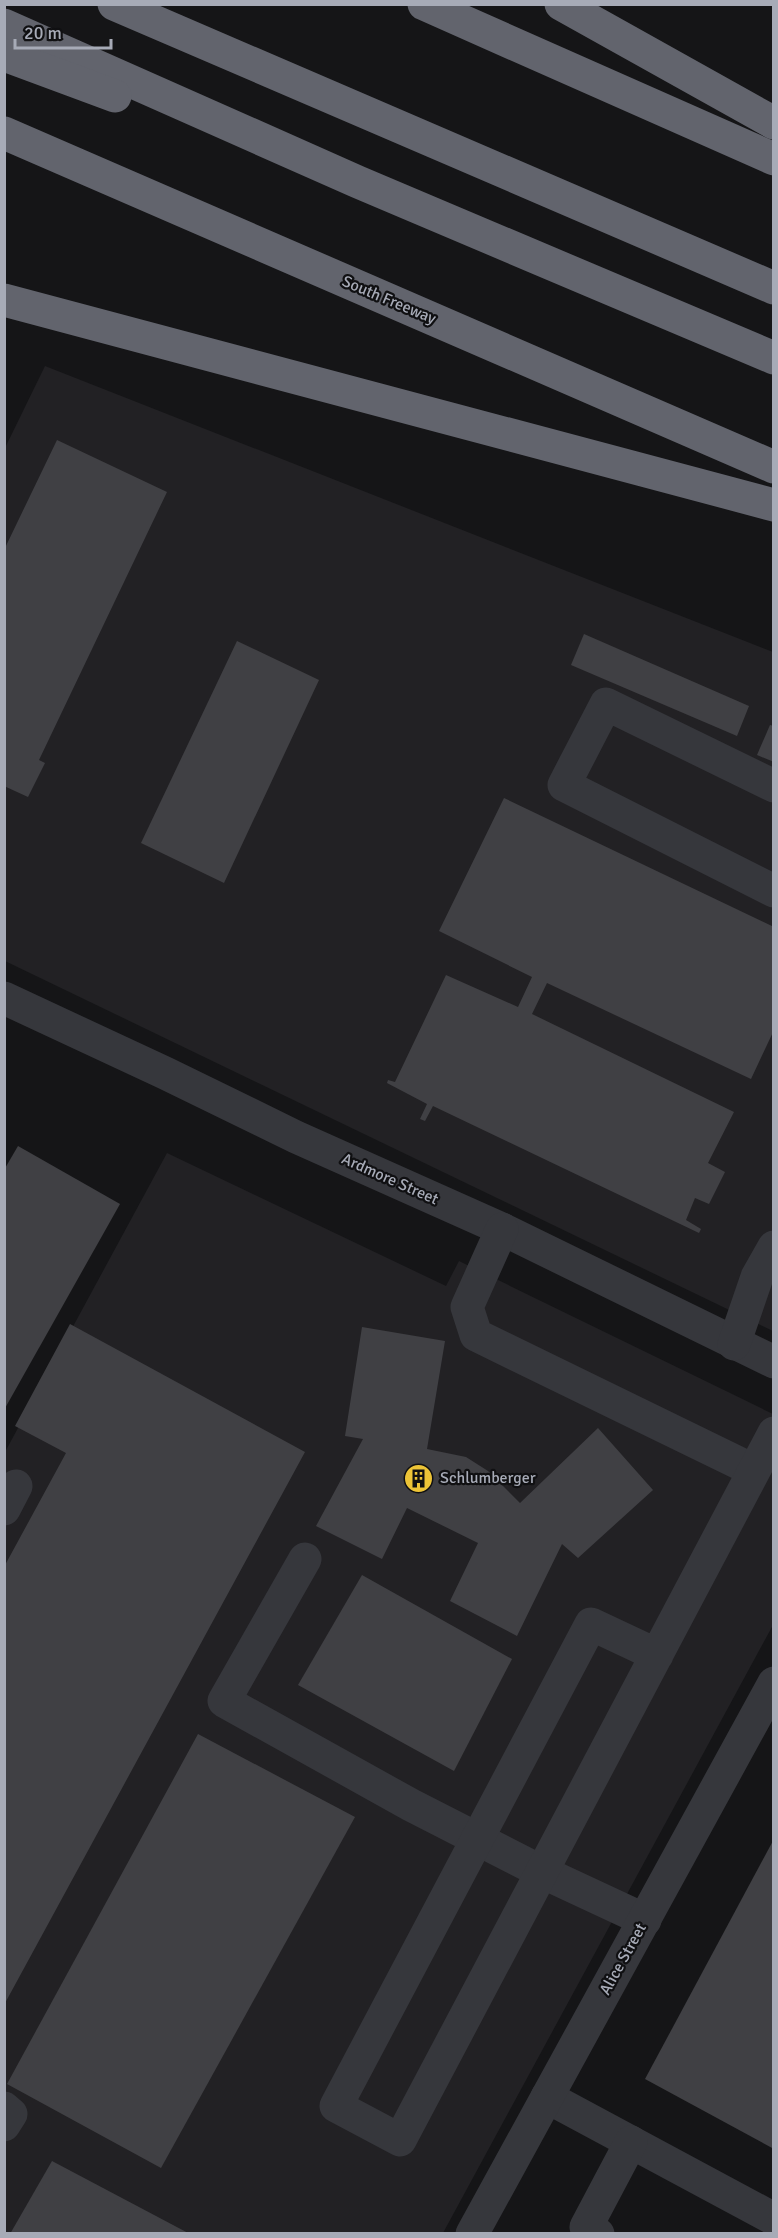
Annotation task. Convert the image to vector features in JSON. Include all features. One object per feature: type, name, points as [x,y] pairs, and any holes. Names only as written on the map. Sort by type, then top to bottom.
[{"type":"highway","points":[[114,4],[774,288]]},
{"type":"highway","points":[[145,4],[384,122]]},
{"type":"highway","points":[[424,4],[774,159]]},
{"type":"highway","points":[[561,4],[774,123]]},
{"type":"highway","points":[[4,25],[358,182],[774,358]]},
{"type":"highway","points":[[4,55],[358,182]]},
{"type":"highway","name":"South Freeway","points":[[4,133],[774,466]]},
{"type":"highway","points":[[4,300],[774,505]]},
{"type":"street","points":[[774,786],[606,704],[564,785],[774,891]]},
{"type":"street","name":"Ardmore Street","points":[[4,998],[296,1137],[502,1229],[774,1362]]},
{"type":"street","points":[[502,1229],[467,1307],[476,1335],[753,1470]]},
{"type":"street","points":[[734,1344],[757,1277],[774,1247]]},
{"type":"street","points":[[657,1655],[591,1624],[336,2106],[400,2140],[657,1655],[753,1470],[774,1433]]},
{"type":"street","points":[[305,1559],[224,1701],[411,1805],[542,1872],[645,1920]]},
{"type":"street","name":"Alice Street","points":[[472,2234],[645,1920],[765,1721],[774,1683]]},
{"type":"street","points":[[547,2097],[774,2219]]},
{"type":"street","points":[[4,2108],[11,2114],[4,2125]]},
{"type":"street","points":[[598,2234],[586,2227],[631,2142]]},
{"type":"shaded area","points":[[45,366],[773,652],[773,1331],[5,961],[4,450]]},
{"type":"shaded area","points":[[167,1153],[446,1286],[459,1261],[773,1414],[773,1625],[443,2233],[5,2234],[5,1452]]},
{"type":"building","points":[[57,440],[167,492],[39,760],[45,763],[28,797],[4,786],[4,550]]},
{"type":"building","points":[[584,634],[749,706],[737,736],[571,665]]},
{"type":"building","points":[[237,641],[319,680],[224,883],[141,843]]},
{"type":"building","points":[[770,725],[774,726],[774,762],[757,755]]},
{"type":"building","points":[[504,798],[774,927],[774,1030],[751,1079],[547,983],[532,1014],[734,1112],[708,1163],[725,1172],[709,1204],[695,1198],[686,1220],[701,1229],[699,1233],[433,1106],[425,1121],[420,1119],[427,1104],[387,1083],[388,1080],[395,1082],[446,975],[518,1007],[532,977],[439,931]]},
{"type":"building","points":[[18,1146],[120,1204],[4,1410],[4,1170]]},
{"type":"building","points":[[70,1324],[305,1452],[4,2005],[4,1567],[66,1453],[15,1426]]},
{"type":"building","name":"Schlumberger","points":[[362,1327],[445,1341],[427,1449],[466,1457],[488,1471],[520,1503],[598,1428],[653,1490],[578,1558],[562,1544],[517,1636],[450,1601],[478,1543],[407,1508],[382,1559],[316,1526],[363,1439],[345,1436]]},
{"type":"building","points":[[362,1575],[512,1659],[454,1771],[298,1685]]},
{"type":"building","points":[[198,1734],[355,1817],[161,2168],[7,2084]]},
{"type":"building","points":[[774,1839],[774,2149],[645,2079]]},
{"type":"building","points":[[52,2161],[190,2234],[10,2234]]},
{"type":"place","name":"Schlumberger","points":[[419,1478]]}]
